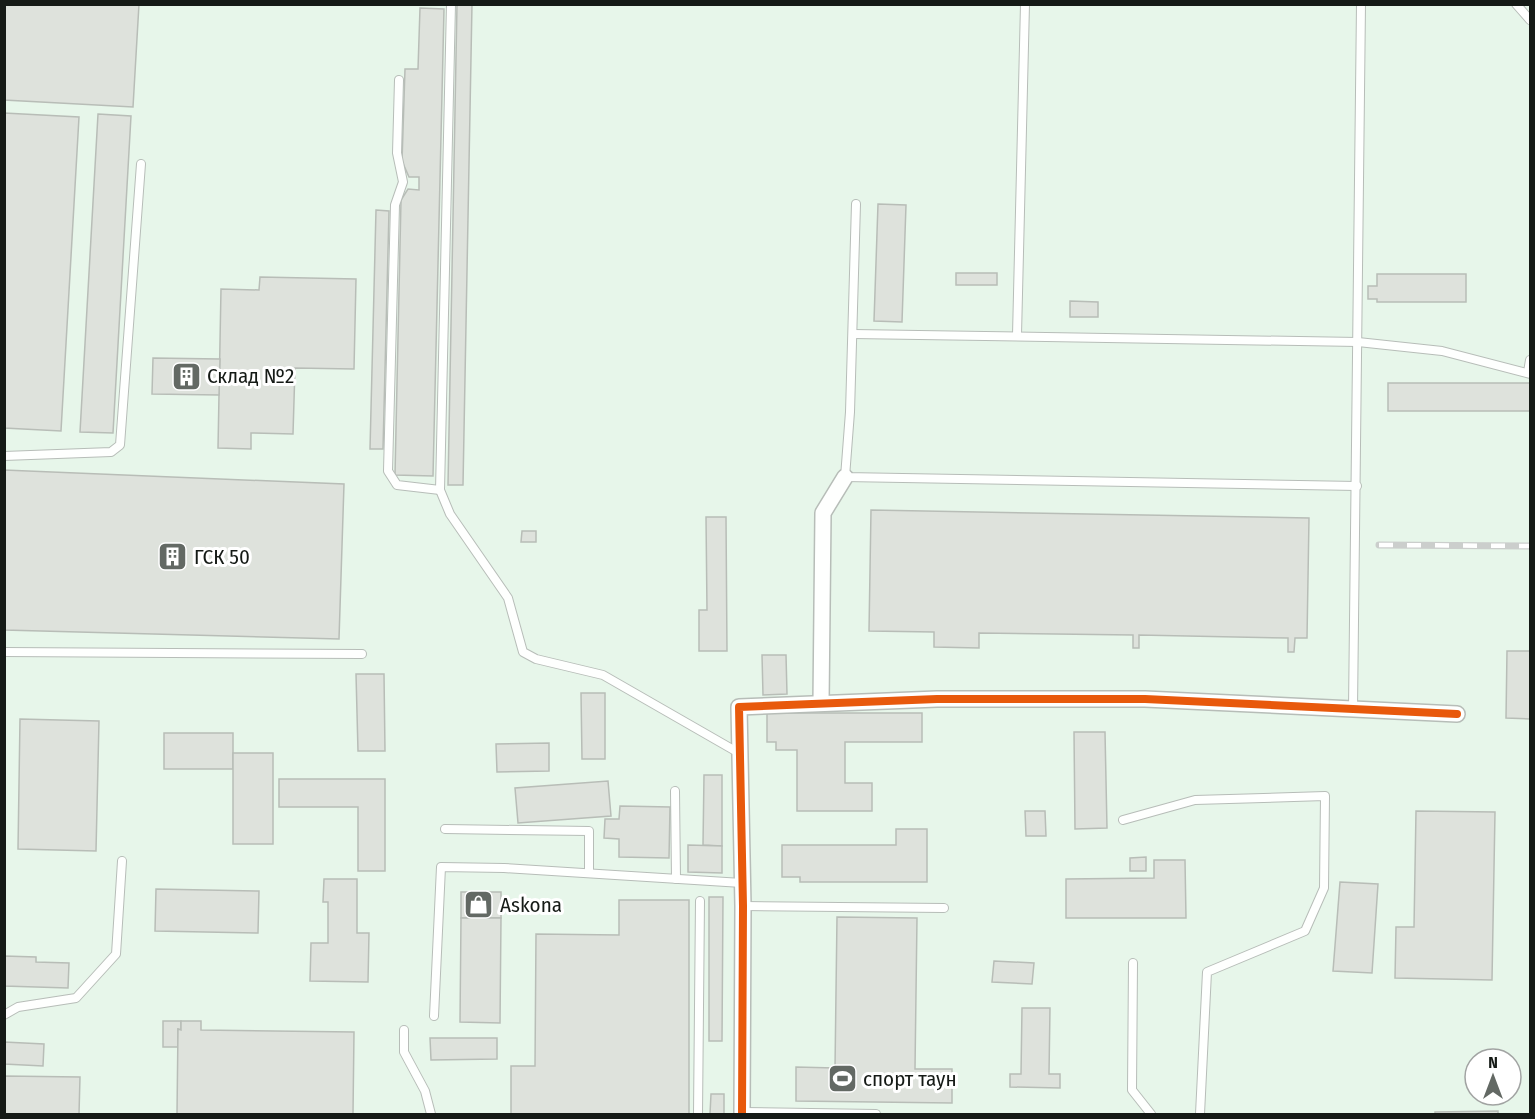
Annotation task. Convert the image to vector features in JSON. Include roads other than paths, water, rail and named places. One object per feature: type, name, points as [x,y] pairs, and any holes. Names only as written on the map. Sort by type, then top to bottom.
[{"type":"street","points":[[821,703],[823,513],[845,477]]},
{"type":"street","points":[[742,1113],[743,906],[740,707],[937,699],[1145,699],[1457,714]]},
{"type":"lane","points":[[451,4],[440,490],[450,514],[507,598],[523,652],[536,659],[603,675],[740,754]]},
{"type":"lane","points":[[1017,335],[1025,4]]},
{"type":"lane","points":[[1353,709],[1361,4]]},
{"type":"lane","points":[[1516,4],[1530,20]]},
{"type":"lane","points":[[399,80],[398,153],[403,182],[395,205],[388,471],[397,485],[440,490]]},
{"type":"lane","points":[[4,456],[111,452],[120,445],[141,164]]},
{"type":"lane","points":[[856,204],[850,412],[845,477],[1357,486]]},
{"type":"lane","points":[[853,334],[1358,342],[1442,351],[1529,373],[1530,360]]},
{"type":"lane","points":[[4,652],[362,654]]},
{"type":"lane","points":[[675,791],[676,879]]},
{"type":"lane","points":[[1123,820],[1195,800],[1325,796],[1324,888],[1305,931],[1207,972],[1200,1114]]},
{"type":"lane","points":[[445,829],[589,831],[589,873]]},
{"type":"lane","points":[[4,1015],[18,1007],[76,998],[116,954],[122,861]]},
{"type":"lane","points":[[434,1016],[441,867],[504,868],[742,883]]},
{"type":"lane","points":[[698,1114],[700,901]]},
{"type":"lane","points":[[743,906],[944,908]]},
{"type":"lane","points":[[1133,963],[1132,1090],[1151,1114]]},
{"type":"lane","points":[[404,1030],[404,1052],[425,1091],[432,1114]]},
{"type":"lane","points":[[742,1113],[876,1114]]},
{"type":"railway","points":[[1379,545],[1530,546]]},
{"type":"place","name":"Склад №2","points":[[186,376]]},
{"type":"place","name":"ГСК 50","points":[[173,557]]},
{"type":"place","name":"Askona","points":[[479,905]]},
{"type":"place","name":"спорт таун","points":[[842,1079]]}]
